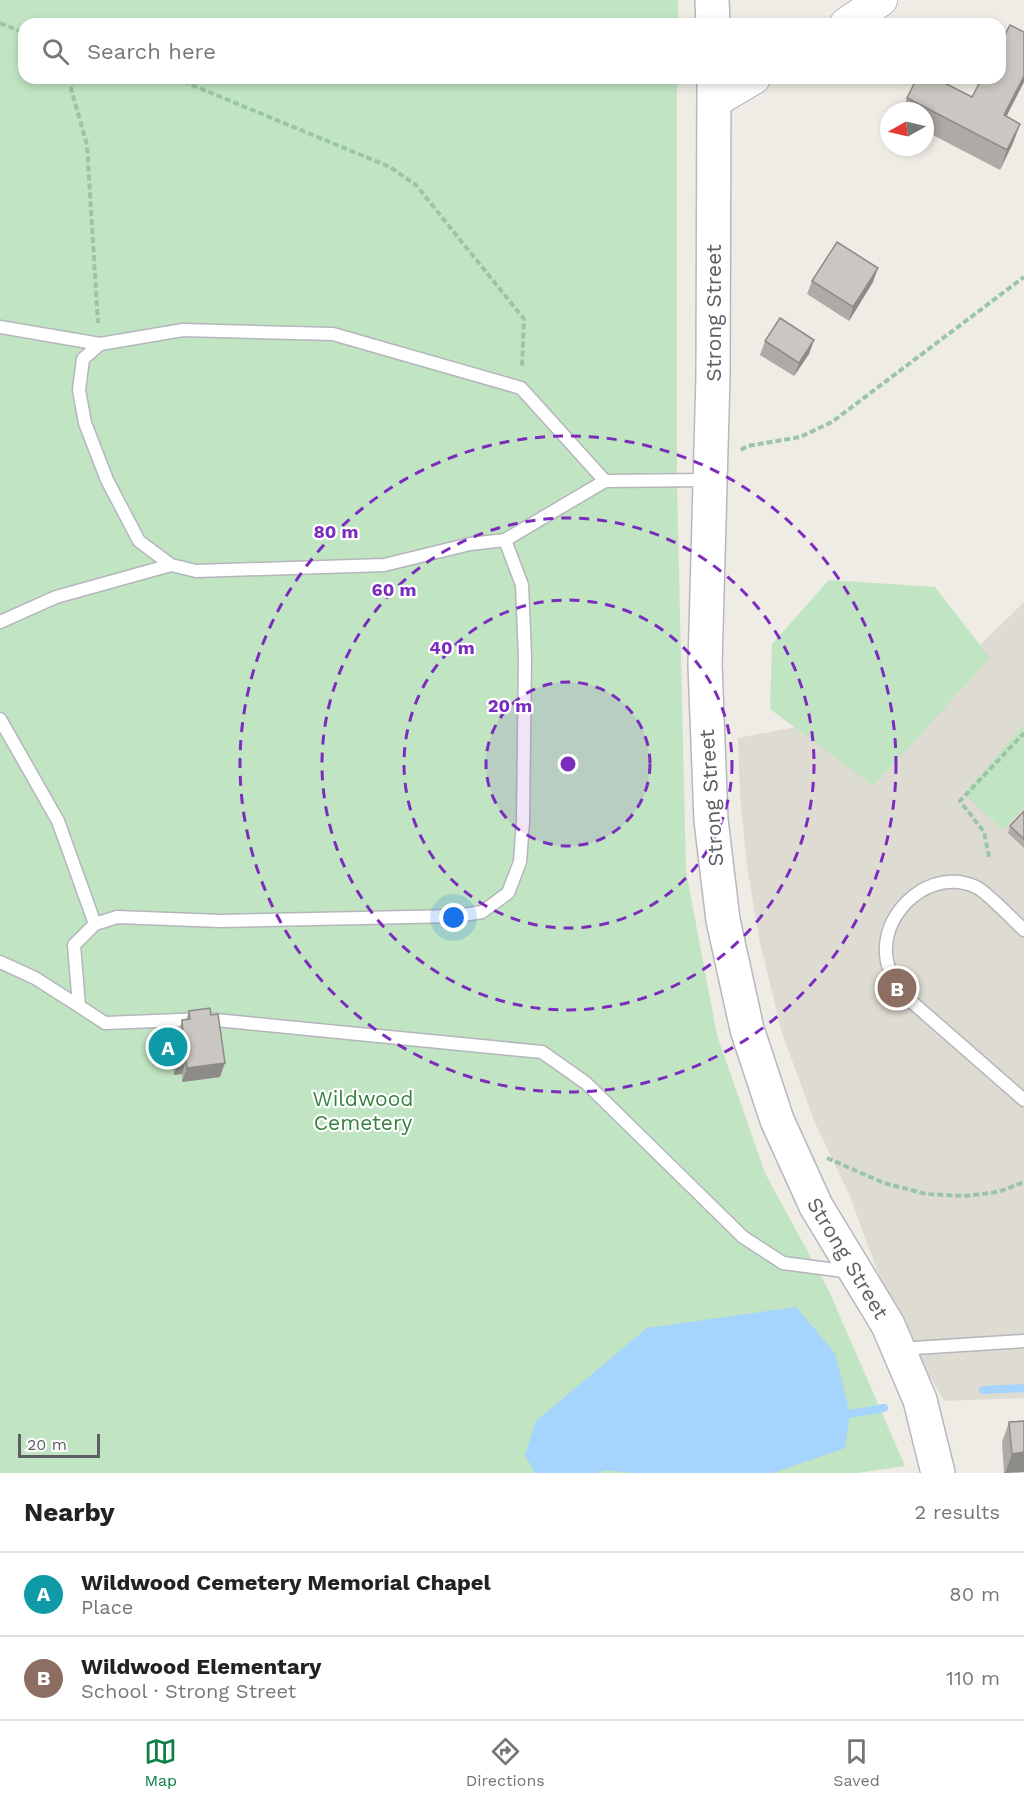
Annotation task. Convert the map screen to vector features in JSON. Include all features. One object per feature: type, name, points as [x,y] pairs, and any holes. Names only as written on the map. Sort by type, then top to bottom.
[{"type":"main road","points":[[712,0],[713,18]]},
{"type":"main road","name":"Strong Street","points":[[714,90],[714,334],[705,644],[707,759],[716,870],[729,956],[747,1029],[785,1140],[816,1206],[878,1307],[899,1349],[920,1400],[938,1473]]},
{"type":"street","points":[[854,18],[880,0]]},
{"type":"street","points":[[714,90],[734,84]]},
{"type":"lane","points":[[0,327],[100,344],[183,330],[333,334],[521,388],[605,481]]},
{"type":"lane","points":[[100,344],[83,359],[79,390],[86,423],[107,480],[139,542],[171,565],[196,571],[384,565],[470,544],[505,540],[605,481],[710,480]]},
{"type":"lane","points":[[79,1006],[74,945],[95,924],[117,917],[221,921],[457,916],[482,912],[508,893],[520,862],[523,821],[525,656],[522,585],[505,540]]},
{"type":"lane","points":[[0,622],[56,597],[171,565]]},
{"type":"lane","points":[[0,719],[58,821],[95,924]]},
{"type":"lane","points":[[1024,930],[977,887],[955,882],[933,885],[913,896],[897,912],[888,932],[886,955],[892,977],[905,996],[1024,1100]]},
{"type":"lane","points":[[0,962],[35,978],[105,1023],[207,1019],[542,1052],[586,1083],[743,1237],[783,1263],[856,1273]]},
{"type":"lane","points":[[899,1349],[1024,1341]]},
{"type":"path","points":[[0,22],[18,30]]},
{"type":"path","points":[[70,84],[87,145],[100,344]]},
{"type":"path","points":[[189,84],[390,167],[416,185],[524,319],[521,388]]},
{"type":"path","points":[[733,455],[747,446],[800,437],[832,422],[1024,277]]},
{"type":"path","points":[[989,857],[984,832],[960,801],[1024,733]]},
{"type":"path","points":[[825,1157],[884,1183],[926,1194],[964,1196],[998,1192],[1024,1182]]},
{"type":"shaded area","points":[[1024,602],[1024,1398],[944,1401],[890,1305],[849,1194],[815,1123],[782,1033],[760,943],[747,867],[740,795],[738,738],[921,703]]},
{"type":"green space","name":"Wildwood Cemetery","points":[[0,0],[678,0],[678,18],[18,18],[18,84],[677,84],[677,486],[686,871],[717,1035],[765,1173],[829,1291],[905,1466],[857,1473],[0,1473]]},
{"type":"green space","points":[[829,580],[935,587],[990,658],[873,786],[770,709],[772,644]]},
{"type":"green space","points":[[1024,724],[1024,807],[1003,830],[964,794]]},
{"type":"water","points":[[796,1307],[835,1353],[850,1414],[845,1448],[773,1473],[634,1473],[604,1470],[599,1473],[535,1473],[525,1455],[536,1421],[647,1328]]},
{"type":"building","points":[[1010,25],[1024,32],[1024,76],[1004,115],[1020,124],[1007,150],[934,112],[934,102],[915,102],[907,98],[914,84],[947,84],[972,97],[979,84],[1006,84],[1006,33]]},
{"type":"building","points":[[837,242],[878,268],[853,307],[812,281]]},
{"type":"building","points":[[780,318],[814,340],[799,363],[765,341]]},
{"type":"building","points":[[1024,811],[1024,839],[1010,826]]},
{"type":"building","points":[[210,1008],[211,1015],[218,1014],[225,1063],[187,1068],[186,1060],[179,1061],[175,1033],[183,1032],[182,1020],[190,1019],[189,1011]]},
{"type":"building","points":[[1024,1421],[1024,1452],[1012,1454],[1009,1422]]},
{"type":"waterway","points":[[983,1390],[1024,1388]]},
{"type":"waterway","points":[[850,1414],[884,1408]]},
{"type":"place","name":"Wildwood Elementary","points":[[897,988]]},
{"type":"place","name":"Wildwood Cemetery Memorial Chapel","points":[[168,1047]]}]
